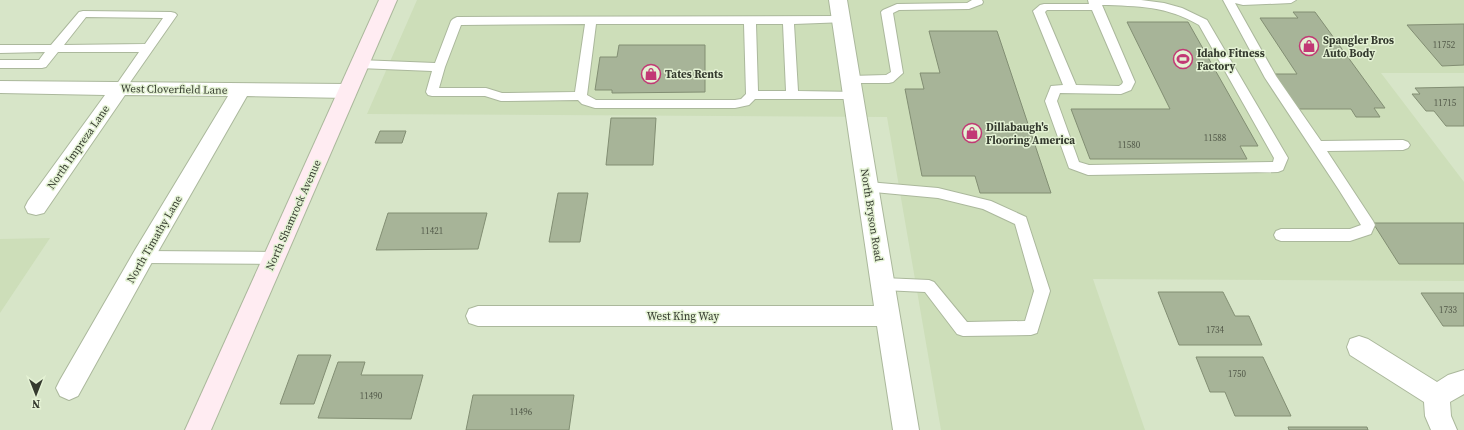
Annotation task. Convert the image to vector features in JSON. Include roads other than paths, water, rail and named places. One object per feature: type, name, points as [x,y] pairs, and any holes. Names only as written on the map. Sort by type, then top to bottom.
[{"type":"street","name":"North Shamrock Avenue","points":[[198,430],[388,0]]},
{"type":"street","name":"North Bryson Road","points":[[840,10],[906,430]]},
{"type":"street","name":"West Cloverfield Lane","points":[[0,87],[347,91]]},
{"type":"street","name":"North Impreza Lane","points":[[36,207],[120,88]]},
{"type":"street","name":"North Timathy Lane","points":[[69,388],[143,257],[241,90]]},
{"type":"street","name":"West King Way","points":[[478,316],[888,316]]},
{"type":"street","points":[[1359,348],[1437,396]]},
{"type":"street","points":[[1437,396],[1457,383],[1464,382]]},
{"type":"street","points":[[1437,396],[1438,416],[1444,430]]},
{"type":"lane","points":[[840,10],[788,20],[456,21],[439,67],[432,92],[486,92],[501,97],[581,96],[586,101],[595,104],[735,104],[745,102],[752,95],[792,95],[852,88],[889,78],[897,73],[887,12],[897,7],[969,6],[978,2],[977,0]]},
{"type":"lane","points":[[1228,0],[1271,78],[1318,146],[1368,224],[1366,230],[1350,235],[1281,236]]},
{"type":"lane","points":[[1237,0],[1243,2],[1291,0]]},
{"type":"lane","points":[[1071,89],[1039,11],[1044,7],[1095,3],[1155,3],[1181,11],[1203,23],[1281,158],[1278,167],[1088,170],[1074,166],[1051,101],[1055,89],[1121,90],[1127,87],[1130,82],[1095,3]]},
{"type":"lane","points":[[0,64],[42,64],[83,14],[171,15],[120,88]]},
{"type":"lane","points":[[750,20],[752,95]]},
{"type":"lane","points":[[788,20],[792,95]]},
{"type":"lane","points":[[581,96],[591,21]]},
{"type":"lane","points":[[0,49],[148,48]]},
{"type":"lane","points":[[359,64],[439,67]]},
{"type":"lane","points":[[1318,146],[1403,145]]},
{"type":"lane","points":[[868,187],[938,193],[986,205],[1021,221],[1042,291],[1031,328],[963,329],[929,286],[883,284]]},
{"type":"lane","points":[[143,257],[274,258]]},
{"type":"place","name":"Spangler Bros Auto Body","points":[[1309,46]]},
{"type":"place","name":"Idaho Fitness Factory","points":[[1183,59]]},
{"type":"place","name":"Tates Rents","points":[[651,74]]},
{"type":"place","name":"Dillabaugh's Flooring America","points":[[972,133]]}]
